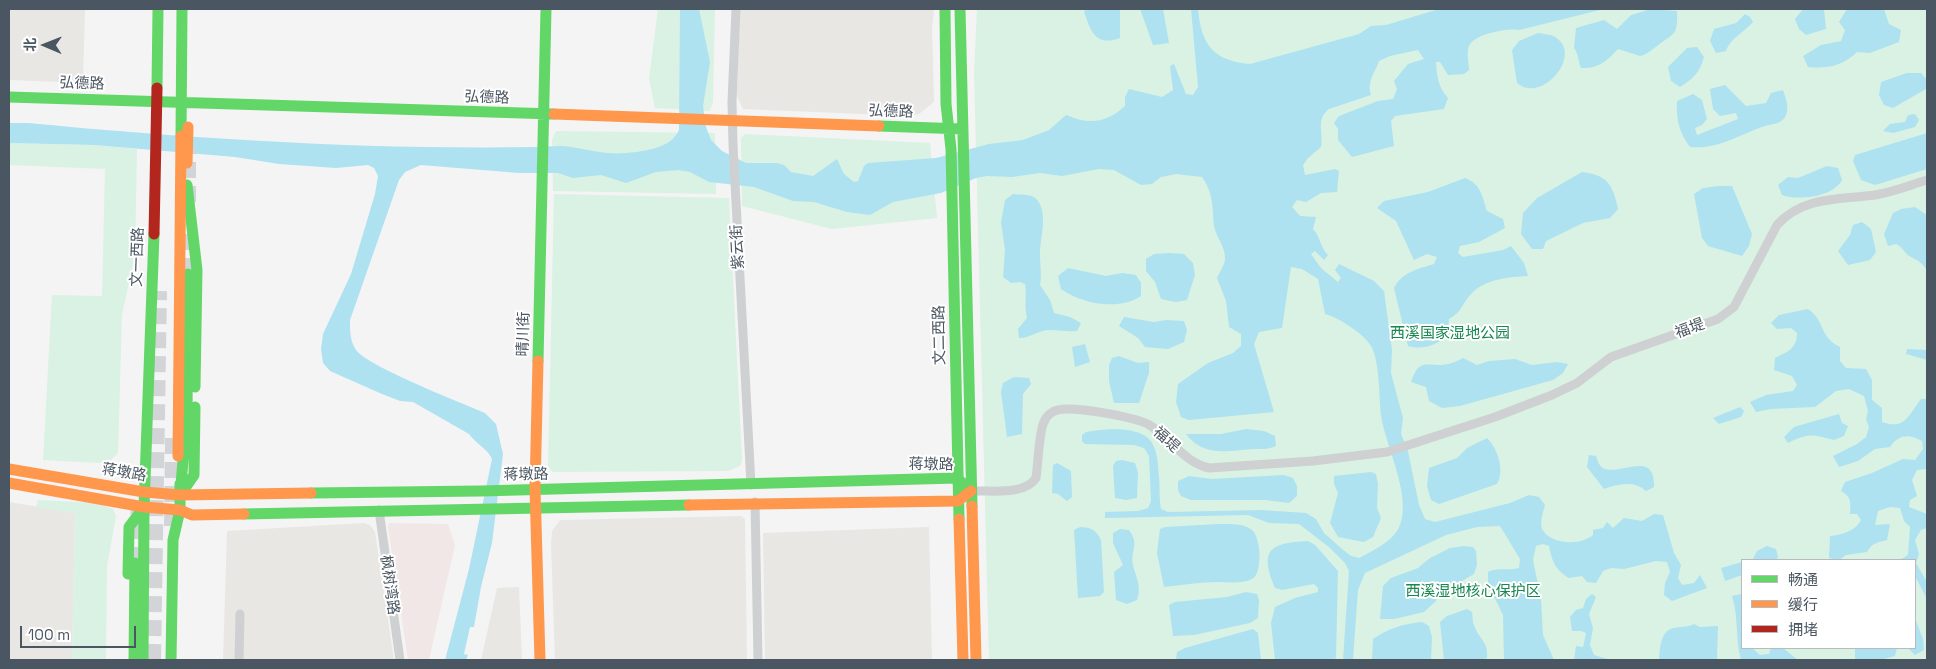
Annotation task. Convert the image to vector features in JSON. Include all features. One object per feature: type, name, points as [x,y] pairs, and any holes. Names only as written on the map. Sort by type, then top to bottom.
[{"type":"main road","name":"文一西路","points":[[143,660],[144,492],[155,166],[158,9]]},
{"type":"main road","points":[[171,660],[173,540],[180,510],[177,437],[184,165],[184,126],[181,101],[182,9]]},
{"type":"main road","name":"晴川街","points":[[540,660],[535,489],[546,9]]},
{"type":"main road","name":"文二西路","points":[[945,9],[946,104],[957,148],[964,194],[976,660]]},
{"type":"main road","name":"文二西路","points":[[960,9],[963,129],[957,148],[952,199],[957,478],[963,660]]},
{"type":"main road","name":"弘德路","points":[[9,97],[156,102],[181,101],[963,129]]},
{"type":"main road","points":[[180,495],[194,475],[197,270],[187,204],[184,165]]},
{"type":"main road","points":[[180,495],[186,416],[188,274]]},
{"type":"main road","name":"蒋墩路","points":[[9,469],[144,492],[180,495],[481,491],[957,478],[971,491]]},
{"type":"main road","name":"蒋墩路","points":[[9,484],[144,507],[180,510],[192,515],[755,502],[958,501]]},
{"type":"main road","points":[[958,501],[971,491]]},
{"type":"main road","points":[[127,660],[129,527],[144,507]]},
{"type":"main road","points":[[134,660],[135,563]]},
{"type":"street","name":"紫云街","points":[[736,9],[732,121],[751,485]]},
{"type":"street","name":"福堤","points":[[971,491],[1019,489],[1030,486],[1036,478],[1043,422],[1051,413],[1059,409],[1109,414],[1151,425],[1186,458],[1198,465],[1209,468],[1313,461],[1388,452],[1412,446],[1552,395],[1577,383],[1611,357],[1718,319],[1734,307],[1777,225],[1787,214],[1826,199],[1876,195],[1927,180]]},
{"type":"street","points":[[755,502],[758,660]]},
{"type":"street","name":"枫树湾路","points":[[379,510],[400,660]]},
{"type":"street","points":[[239,660],[240,614]]},
{"type":"shaded area","points":[[9,9],[85,9],[83,83],[9,80]]},
{"type":"shaded area","points":[[740,9],[934,9],[932,29],[934,102],[919,114],[909,116],[743,109],[737,96]]},
{"type":"shaded area","points":[[9,502],[75,513],[72,660],[9,660]]},
{"type":"shaded area","points":[[741,516],[745,519],[747,660],[555,660],[551,545],[552,531],[560,520]]},
{"type":"shaded area","points":[[363,523],[370,525],[375,532],[394,660],[223,660],[227,531]]},
{"type":"shaded area","points":[[389,523],[448,524],[455,545],[429,660],[408,660],[388,527]]},
{"type":"shaded area","points":[[929,527],[932,660],[765,660],[763,533]]},
{"type":"shaded area","points":[[519,587],[522,660],[481,660],[497,588]]},
{"type":"green space","points":[[658,9],[715,9],[713,102],[710,111],[655,108],[649,79]]},
{"type":"green space","name":"西溪国家湿地公园","points":[[977,9],[1927,9],[1927,660],[989,660],[974,73]]},
{"type":"green space","points":[[556,131],[715,133],[716,194],[553,191],[552,140]]},
{"type":"green space","points":[[745,134],[930,143],[937,218],[832,229],[742,206],[741,138]]},
{"type":"green space","points":[[9,143],[94,145],[137,149],[135,255],[122,315],[118,453],[110,461],[99,463],[43,460],[52,295],[102,296],[105,169],[9,165]]},
{"type":"green space","points":[[554,194],[729,198],[742,460],[740,466],[728,471],[553,472],[548,467]]},
{"type":"green space","points":[[38,500],[96,503],[113,509],[116,516],[107,566],[106,660],[72,660],[75,513],[36,507]]},
{"type":"water","points":[[680,9],[699,9],[710,62],[703,106],[706,127],[711,140],[722,151],[746,163],[777,163],[784,165],[791,172],[813,176],[837,159],[844,174],[854,182],[858,181],[864,166],[868,163],[936,158],[989,144],[1023,140],[1049,130],[1066,115],[1090,121],[1104,119],[1125,106],[1125,97],[1129,89],[1162,97],[1173,90],[1170,66],[1174,64],[1186,94],[1193,95],[1198,87],[1191,9],[1198,9],[1202,32],[1206,41],[1218,55],[1237,62],[1250,64],[1359,34],[1371,26],[1386,25],[1439,9],[1604,9],[1519,30],[1507,30],[1477,38],[1468,48],[1469,70],[1464,74],[1448,75],[1440,62],[1436,62],[1442,90],[1448,98],[1444,109],[1395,116],[1391,121],[1394,146],[1352,157],[1338,140],[1338,129],[1334,123],[1339,116],[1378,101],[1393,99],[1397,89],[1394,81],[1408,64],[1424,59],[1418,50],[1390,56],[1379,61],[1370,82],[1371,95],[1329,109],[1325,113],[1321,122],[1321,147],[1303,165],[1305,175],[1335,169],[1339,171],[1337,192],[1321,193],[1306,202],[1297,200],[1292,207],[1300,216],[1316,217],[1313,229],[1328,255],[1324,260],[1315,251],[1311,254],[1321,268],[1338,282],[1341,278],[1335,270],[1339,264],[1374,281],[1384,291],[1392,350],[1391,373],[1403,418],[1401,434],[1408,451],[1419,505],[1425,519],[1435,522],[1510,503],[1529,495],[1539,497],[1545,505],[1541,522],[1544,532],[1554,539],[1575,542],[1582,541],[1593,535],[1593,530],[1603,528],[1607,522],[1613,528],[1624,518],[1642,521],[1654,514],[1663,515],[1674,553],[1681,565],[1678,578],[1682,585],[1694,583],[1700,575],[1707,588],[1672,601],[1664,595],[1665,583],[1670,572],[1667,562],[1656,561],[1624,569],[1611,568],[1603,571],[1596,583],[1587,582],[1582,576],[1569,578],[1560,572],[1555,565],[1549,546],[1543,544],[1536,546],[1533,560],[1541,599],[1543,635],[1554,660],[1504,660],[1503,615],[1488,584],[1488,572],[1519,568],[1520,559],[1500,526],[1477,527],[1446,535],[1365,573],[1358,590],[1353,660],[1343,660],[1349,571],[1345,563],[1329,547],[1299,524],[1269,523],[1248,515],[1105,518],[1105,512],[1138,511],[1148,508],[1151,501],[1149,456],[1144,448],[1134,445],[1085,444],[1082,441],[1082,435],[1086,432],[1114,429],[1134,431],[1150,440],[1157,458],[1161,509],[1168,512],[1261,510],[1306,513],[1316,519],[1324,533],[1342,549],[1351,556],[1359,558],[1393,536],[1400,525],[1403,514],[1401,487],[1382,421],[1378,372],[1371,346],[1357,331],[1325,314],[1318,279],[1302,269],[1291,267],[1282,328],[1259,332],[1254,344],[1274,412],[1189,420],[1181,417],[1176,402],[1178,384],[1208,363],[1233,353],[1241,346],[1241,334],[1229,327],[1226,301],[1217,278],[1225,260],[1225,255],[1214,226],[1211,195],[1202,177],[1176,174],[1161,177],[1152,184],[1141,185],[1114,170],[1099,169],[1062,176],[1040,173],[1012,177],[987,176],[976,178],[941,193],[893,202],[870,215],[847,212],[814,202],[793,201],[754,187],[709,182],[690,172],[678,170],[656,172],[626,183],[601,175],[573,178],[558,173],[519,173],[421,165],[405,172],[399,180],[350,320],[350,328],[354,347],[364,357],[437,393],[485,413],[496,424],[503,454],[492,543],[481,587],[474,627],[470,627],[464,654],[468,655],[466,660],[445,660],[469,569],[492,459],[469,434],[413,402],[400,401],[382,394],[330,371],[323,363],[321,349],[323,334],[351,274],[375,194],[378,176],[374,168],[368,165],[336,168],[279,164],[235,157],[94,145],[9,143],[9,123],[28,123],[154,134],[346,145],[410,147],[563,146],[606,153],[650,150],[670,141],[679,130]]},
{"type":"water","points":[[1086,9],[1120,9],[1120,38],[1105,40],[1095,36],[1084,12]]},
{"type":"water","points":[[1140,9],[1163,9],[1169,43],[1153,45]]},
{"type":"water","points":[[1651,9],[1677,11],[1676,30],[1671,36],[1643,55],[1640,56],[1618,49],[1597,66],[1581,68],[1574,48],[1576,28],[1604,20],[1617,29],[1631,15]]},
{"type":"water","points":[[1803,9],[1824,9],[1826,29],[1806,35],[1799,29],[1795,19]]},
{"type":"water","points":[[1847,9],[1884,9],[1889,24],[1901,30],[1899,42],[1870,53],[1857,52],[1846,61],[1834,66],[1808,67],[1803,56],[1821,45],[1841,41],[1845,30],[1839,22]]},
{"type":"water","points":[[1745,14],[1753,22],[1734,39],[1726,51],[1716,53],[1710,41],[1714,29],[1736,23]]},
{"type":"water","points":[[1538,33],[1551,35],[1561,42],[1565,51],[1564,60],[1554,77],[1546,84],[1527,88],[1517,83],[1512,50],[1519,41]]},
{"type":"water","points":[[1697,47],[1704,57],[1700,67],[1692,78],[1680,87],[1671,81],[1668,67],[1687,48]]},
{"type":"water","points":[[1907,73],[1921,73],[1927,80],[1926,89],[1893,108],[1884,105],[1879,95],[1881,82]]},
{"type":"water","points":[[1725,85],[1746,106],[1766,103],[1771,93],[1783,90],[1787,107],[1785,117],[1779,122],[1756,129],[1729,141],[1710,146],[1690,147],[1679,125],[1677,101],[1693,94],[1702,100],[1707,119],[1702,125],[1695,128],[1697,135],[1738,119],[1736,113],[1720,116],[1713,109],[1710,89]]},
{"type":"water","points":[[1915,114],[1919,120],[1915,127],[1893,133],[1883,131],[1890,124],[1905,122],[1908,115]]},
{"type":"water","points":[[1927,133],[1927,169],[1875,185],[1861,180],[1853,161],[1855,155]]},
{"type":"water","points":[[1827,166],[1838,168],[1842,180],[1838,186],[1824,194],[1815,196],[1797,198],[1782,195],[1778,185],[1788,177],[1798,178]]},
{"type":"water","points":[[1582,172],[1591,173],[1608,183],[1614,194],[1618,209],[1610,218],[1583,223],[1546,241],[1543,249],[1532,249],[1521,234],[1523,213],[1537,198]]},
{"type":"water","points":[[1465,178],[1478,187],[1487,211],[1503,219],[1505,228],[1479,242],[1460,246],[1458,253],[1463,257],[1503,250],[1511,246],[1524,263],[1528,276],[1506,278],[1478,288],[1468,297],[1460,310],[1449,319],[1447,336],[1429,346],[1419,348],[1408,346],[1394,288],[1401,278],[1416,270],[1434,264],[1437,257],[1427,254],[1414,260],[1396,221],[1377,208],[1384,201],[1428,192]]},
{"type":"water","points":[[1732,186],[1752,234],[1749,246],[1742,256],[1708,246],[1702,238],[1694,194],[1703,188]]},
{"type":"water","points":[[1013,194],[1036,198],[1041,207],[1043,220],[1040,285],[1050,300],[1054,313],[1070,317],[1081,323],[1077,331],[1046,330],[1019,338],[1018,329],[1027,318],[1025,284],[1020,282],[1011,283],[1003,277],[1005,250],[1001,222],[1005,200]]},
{"type":"water","points":[[1915,207],[1927,215],[1927,271],[1921,263],[1908,255],[1898,245],[1888,246],[1884,234],[1893,213],[1901,209]]},
{"type":"water","points":[[1862,222],[1871,229],[1876,252],[1870,260],[1848,265],[1838,251],[1850,235],[1853,225]]},
{"type":"water","points":[[1154,254],[1184,254],[1193,263],[1195,275],[1187,300],[1176,302],[1161,299],[1155,282],[1146,271],[1146,259]]},
{"type":"water","points":[[1068,268],[1106,276],[1122,273],[1136,275],[1141,283],[1141,296],[1132,301],[1112,304],[1101,304],[1079,299],[1061,289],[1058,276]]},
{"type":"water","points":[[1808,309],[1813,313],[1825,333],[1833,343],[1840,347],[1840,361],[1846,368],[1866,369],[1872,380],[1872,400],[1882,408],[1882,422],[1890,424],[1901,423],[1909,416],[1921,399],[1927,399],[1927,469],[1917,470],[1912,480],[1917,496],[1910,500],[1909,507],[1927,514],[1927,528],[1921,530],[1915,540],[1919,554],[1916,563],[1916,559],[1902,559],[1908,555],[1910,527],[1904,521],[1900,508],[1890,507],[1878,511],[1875,525],[1890,524],[1887,540],[1873,545],[1867,552],[1846,555],[1840,559],[1829,558],[1830,536],[1852,530],[1861,520],[1857,514],[1850,514],[1850,500],[1841,491],[1845,482],[1872,473],[1903,459],[1915,460],[1923,449],[1922,441],[1905,436],[1897,440],[1890,447],[1875,449],[1858,461],[1839,467],[1833,456],[1857,444],[1866,437],[1869,427],[1866,419],[1868,411],[1864,396],[1849,389],[1836,391],[1815,407],[1771,409],[1756,412],[1750,402],[1766,395],[1793,391],[1797,385],[1792,376],[1774,370],[1775,358],[1787,352],[1797,338],[1797,333],[1791,328],[1777,329],[1771,323],[1779,315]]},
{"type":"water","points":[[1124,317],[1154,322],[1166,320],[1184,321],[1187,330],[1184,342],[1168,349],[1145,347],[1138,338],[1119,326]]},
{"type":"water","points":[[1085,344],[1090,362],[1075,367],[1072,347]]},
{"type":"water","points":[[1907,349],[1927,350],[1927,360],[1906,354]]},
{"type":"water","points":[[1119,356],[1138,363],[1149,362],[1149,373],[1139,403],[1114,403],[1109,381],[1109,365],[1112,358]]},
{"type":"water","points":[[1463,358],[1477,365],[1489,361],[1515,359],[1532,365],[1557,362],[1568,364],[1563,373],[1553,380],[1460,406],[1442,408],[1429,401],[1426,387],[1411,382],[1414,374],[1421,366],[1448,364]]},
{"type":"water","points":[[1014,377],[1029,378],[1031,384],[1023,394],[1022,434],[1007,437],[1001,392],[1003,383]]},
{"type":"water","points":[[1740,407],[1744,411],[1741,417],[1719,424],[1713,418]]},
{"type":"water","points":[[1839,414],[1842,423],[1848,426],[1844,436],[1834,440],[1807,436],[1788,443],[1784,437],[1794,427]]},
{"type":"water","points":[[1246,429],[1264,431],[1275,436],[1276,446],[1264,449],[1216,451],[1200,446],[1186,434],[1221,434]]},
{"type":"water","points":[[1487,438],[1499,460],[1500,473],[1497,484],[1439,504],[1431,500],[1427,486],[1429,468],[1457,458],[1467,448]]},
{"type":"water","points":[[1589,455],[1596,456],[1600,465],[1605,469],[1613,470],[1644,466],[1649,469],[1653,476],[1654,487],[1646,491],[1636,485],[1626,484],[1604,489],[1587,467]]},
{"type":"water","points":[[1122,460],[1135,463],[1138,472],[1137,498],[1126,500],[1115,498],[1113,466],[1116,461]]},
{"type":"water","points":[[1057,463],[1071,471],[1072,497],[1067,501],[1058,494],[1052,493],[1053,465]]},
{"type":"water","points":[[1371,472],[1376,474],[1378,484],[1377,508],[1381,518],[1373,537],[1364,542],[1338,537],[1330,523],[1338,493],[1334,484],[1334,476]]},
{"type":"water","points":[[1284,475],[1293,478],[1297,486],[1297,496],[1289,503],[1265,500],[1191,500],[1181,496],[1178,490],[1178,481],[1189,476],[1212,479]]},
{"type":"water","points":[[1219,524],[1245,526],[1255,534],[1260,555],[1256,576],[1248,581],[1240,582],[1204,582],[1164,587],[1157,553],[1160,529],[1165,527]]},
{"type":"water","points":[[1080,527],[1093,530],[1101,540],[1104,592],[1100,596],[1078,598],[1074,530]]},
{"type":"water","points":[[1120,529],[1129,530],[1134,540],[1132,560],[1139,586],[1137,600],[1127,604],[1116,600],[1114,572],[1123,565],[1113,543],[1113,533]]},
{"type":"water","points":[[1308,541],[1315,545],[1338,571],[1336,657],[1335,660],[1275,660],[1271,623],[1275,607],[1295,598],[1318,592],[1318,588],[1314,584],[1282,590],[1275,588],[1270,575],[1268,557],[1276,547]]},
{"type":"water","points":[[1767,546],[1776,549],[1778,557],[1777,559],[1753,559],[1757,551]]},
{"type":"water","points":[[1473,547],[1476,551],[1477,565],[1474,574],[1450,588],[1424,612],[1394,619],[1380,619],[1383,586],[1391,578],[1418,568],[1430,558],[1450,548]]},
{"type":"water","points":[[1741,562],[1741,575],[1725,581],[1721,568]]},
{"type":"water","points":[[1916,563],[1927,582],[1927,599],[1916,578]]},
{"type":"water","points":[[1246,592],[1257,594],[1259,600],[1258,618],[1250,623],[1194,635],[1173,636],[1169,605],[1175,602],[1227,597]]},
{"type":"water","points":[[1592,594],[1596,597],[1589,614],[1593,628],[1590,645],[1594,655],[1611,660],[1574,660],[1576,646],[1583,647],[1586,633],[1572,631],[1570,617],[1576,610],[1583,608],[1586,599]]},
{"type":"water","points":[[1741,594],[1741,649],[1753,649],[1760,655],[1769,654],[1771,649],[1784,649],[1798,660],[1741,660],[1736,612],[1732,596]]},
{"type":"water","points":[[1467,609],[1472,612],[1473,622],[1485,644],[1487,658],[1482,660],[1444,660],[1440,622],[1447,616]]},
{"type":"water","points":[[1916,621],[1923,639],[1924,650],[1915,655],[1909,649],[1916,649]]},
{"type":"water","points":[[1422,622],[1429,626],[1432,637],[1431,660],[1372,660],[1373,639],[1396,627]]},
{"type":"water","points":[[1694,624],[1700,627],[1718,626],[1717,660],[1659,660],[1660,646],[1666,632],[1674,628]]},
{"type":"water","points":[[1253,629],[1258,633],[1261,660],[1176,660],[1177,652],[1185,648]]},
{"type":"water","points":[[1855,649],[1897,649],[1895,656],[1880,660],[1855,660]]},
{"type":"tunnel","points":[[188,149],[188,202]]},
{"type":"tunnel","points":[[188,226],[188,274]]},
{"type":"tunnel","points":[[153,660],[159,291]]},
{"type":"tunnel","points":[[172,526],[173,438]]},
{"type":"tunnel","points":[[135,563],[139,505]]},
{"type":"traffic: fast","points":[[157,88],[158,9]]},
{"type":"traffic: fast","points":[[181,136],[182,9]]},
{"type":"traffic: fast","points":[[538,361],[546,9]]},
{"type":"traffic: fast","points":[[945,9],[946,104],[951,149],[959,519]]},
{"type":"traffic: fast","points":[[960,9],[972,506]]},
{"type":"traffic: fast","points":[[9,97],[554,114]]},
{"type":"traffic: fast","points":[[879,126],[963,129]]},
{"type":"traffic: fast","points":[[187,185],[197,270],[195,387]]},
{"type":"traffic: fast","points":[[143,660],[144,507],[154,234]]},
{"type":"traffic: fast","points":[[180,495],[187,416],[188,274]]},
{"type":"traffic: fast","points":[[180,495],[194,475],[195,407]]},
{"type":"traffic: fast","points":[[311,493],[481,491],[957,478],[971,491]]},
{"type":"traffic: fast","points":[[171,660],[173,540],[180,510],[180,484]]},
{"type":"traffic: fast","points":[[244,514],[689,505]]},
{"type":"traffic: fast","points":[[128,574],[129,527],[144,507]]},
{"type":"traffic: fast","points":[[134,660],[135,563]]},
{"type":"traffic: slow","points":[[554,114],[879,126]]},
{"type":"traffic: slow","points":[[187,163],[188,127]]},
{"type":"traffic: slow","points":[[178,456],[181,136]]},
{"type":"traffic: slow","points":[[538,361],[535,489],[540,660]]},
{"type":"traffic: slow","points":[[9,469],[144,492],[180,495],[311,493]]},
{"type":"traffic: slow","points":[[9,483],[144,507],[180,510],[192,515],[244,514]]},
{"type":"traffic: slow","points":[[689,505],[958,501],[971,491]]},
{"type":"traffic: slow","points":[[972,506],[976,660]]},
{"type":"traffic: slow","points":[[959,519],[963,660]]},
{"type":"traffic: jam","points":[[154,234],[157,88]]},
{"type":"park label","name":"西溪湿地核心保护区","points":[[1473,592]]}]
